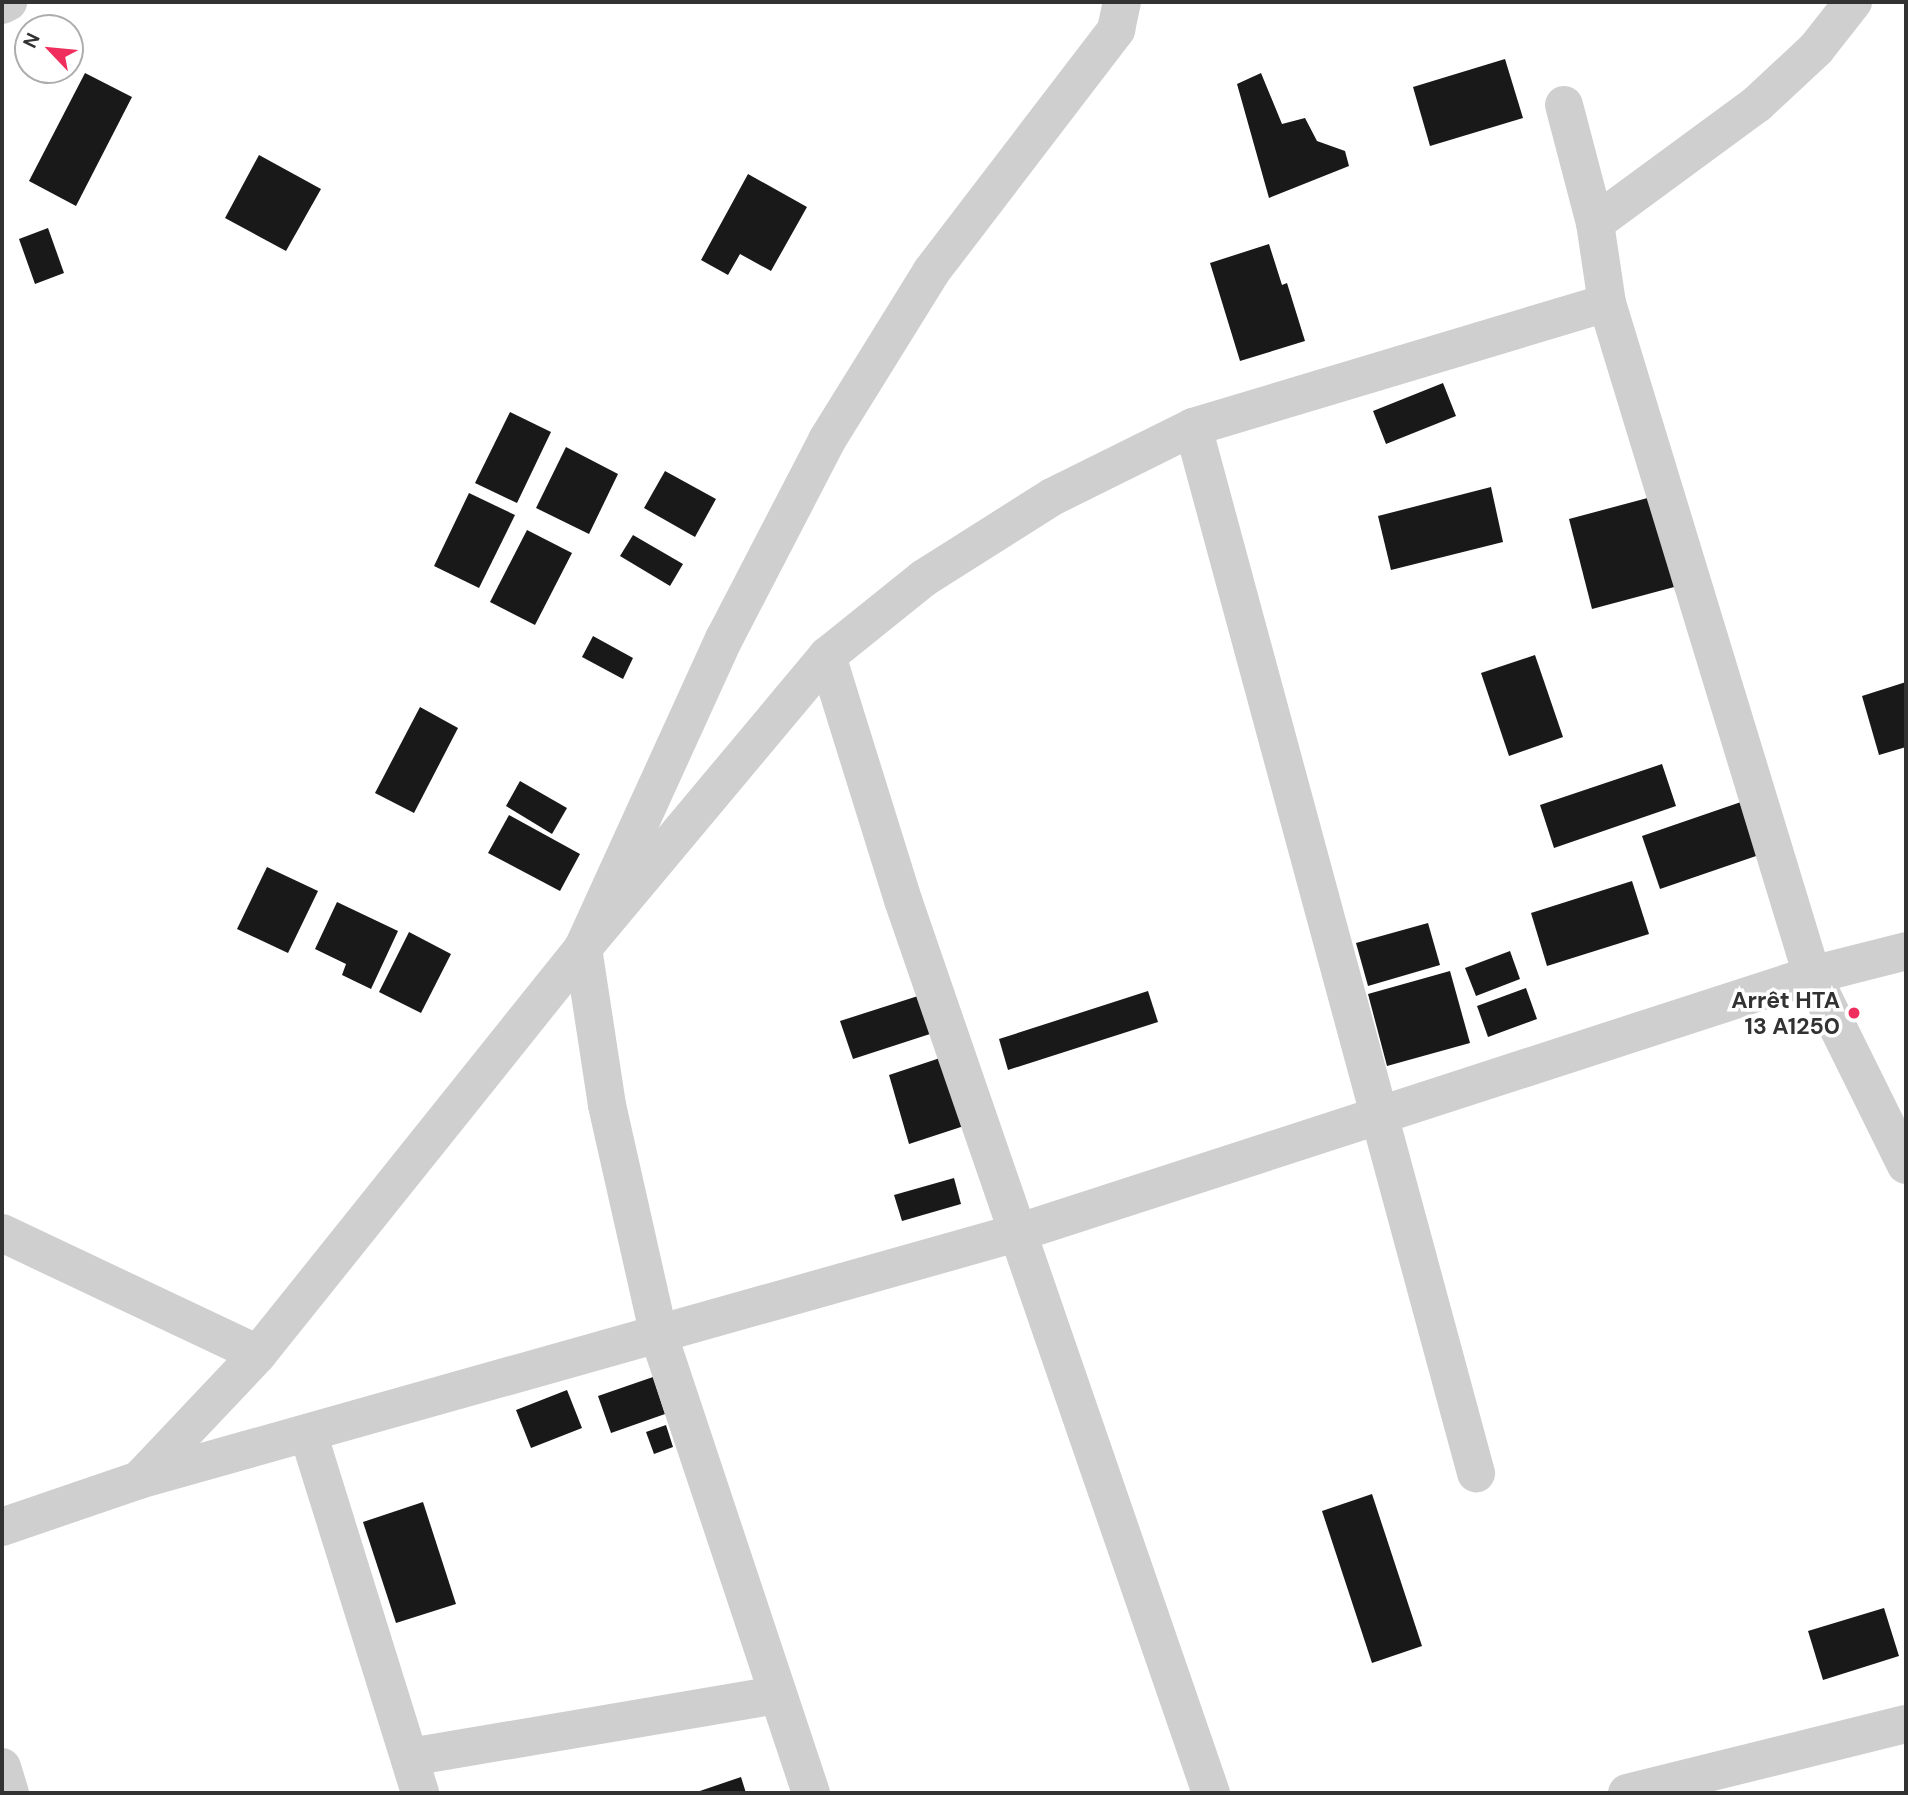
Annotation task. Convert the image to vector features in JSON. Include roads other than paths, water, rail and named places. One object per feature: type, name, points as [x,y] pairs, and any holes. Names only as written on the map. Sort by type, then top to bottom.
[{"type":"street","points":[[2,5],[8,2]]},
{"type":"street","points":[[811,1793],[659,1336],[607,1105],[583,948],[724,639],[827,440],[931,272],[1116,30],[1122,2]]},
{"type":"street","points":[[1595,223],[1756,104],[1816,48],[1853,2]]},
{"type":"street","points":[[1564,104],[1595,223],[1606,303],[1812,975],[1906,1165]]},
{"type":"street","points":[[139,1480],[258,1354],[583,948],[827,656],[924,578],[1052,497],[1193,427],[1606,303]]},
{"type":"street","points":[[1193,427],[1476,1473]]},
{"type":"street","points":[[827,656],[903,900],[1020,1232],[1211,1793]]},
{"type":"street","points":[[2,1527],[139,1480],[659,1336],[1020,1232],[1812,975],[1906,951]]},
{"type":"street","points":[[2,1233],[258,1354]]},
{"type":"street","points":[[308,1433],[419,1793]]},
{"type":"street","points":[[410,1757],[778,1695]]},
{"type":"street","points":[[1627,1793],[1906,1724]]},
{"type":"street","points":[[2,1767],[10,1793]]},
{"type":"place","name":"Arrêt HTA 13 A1250","points":[[1854,1013]]}]
